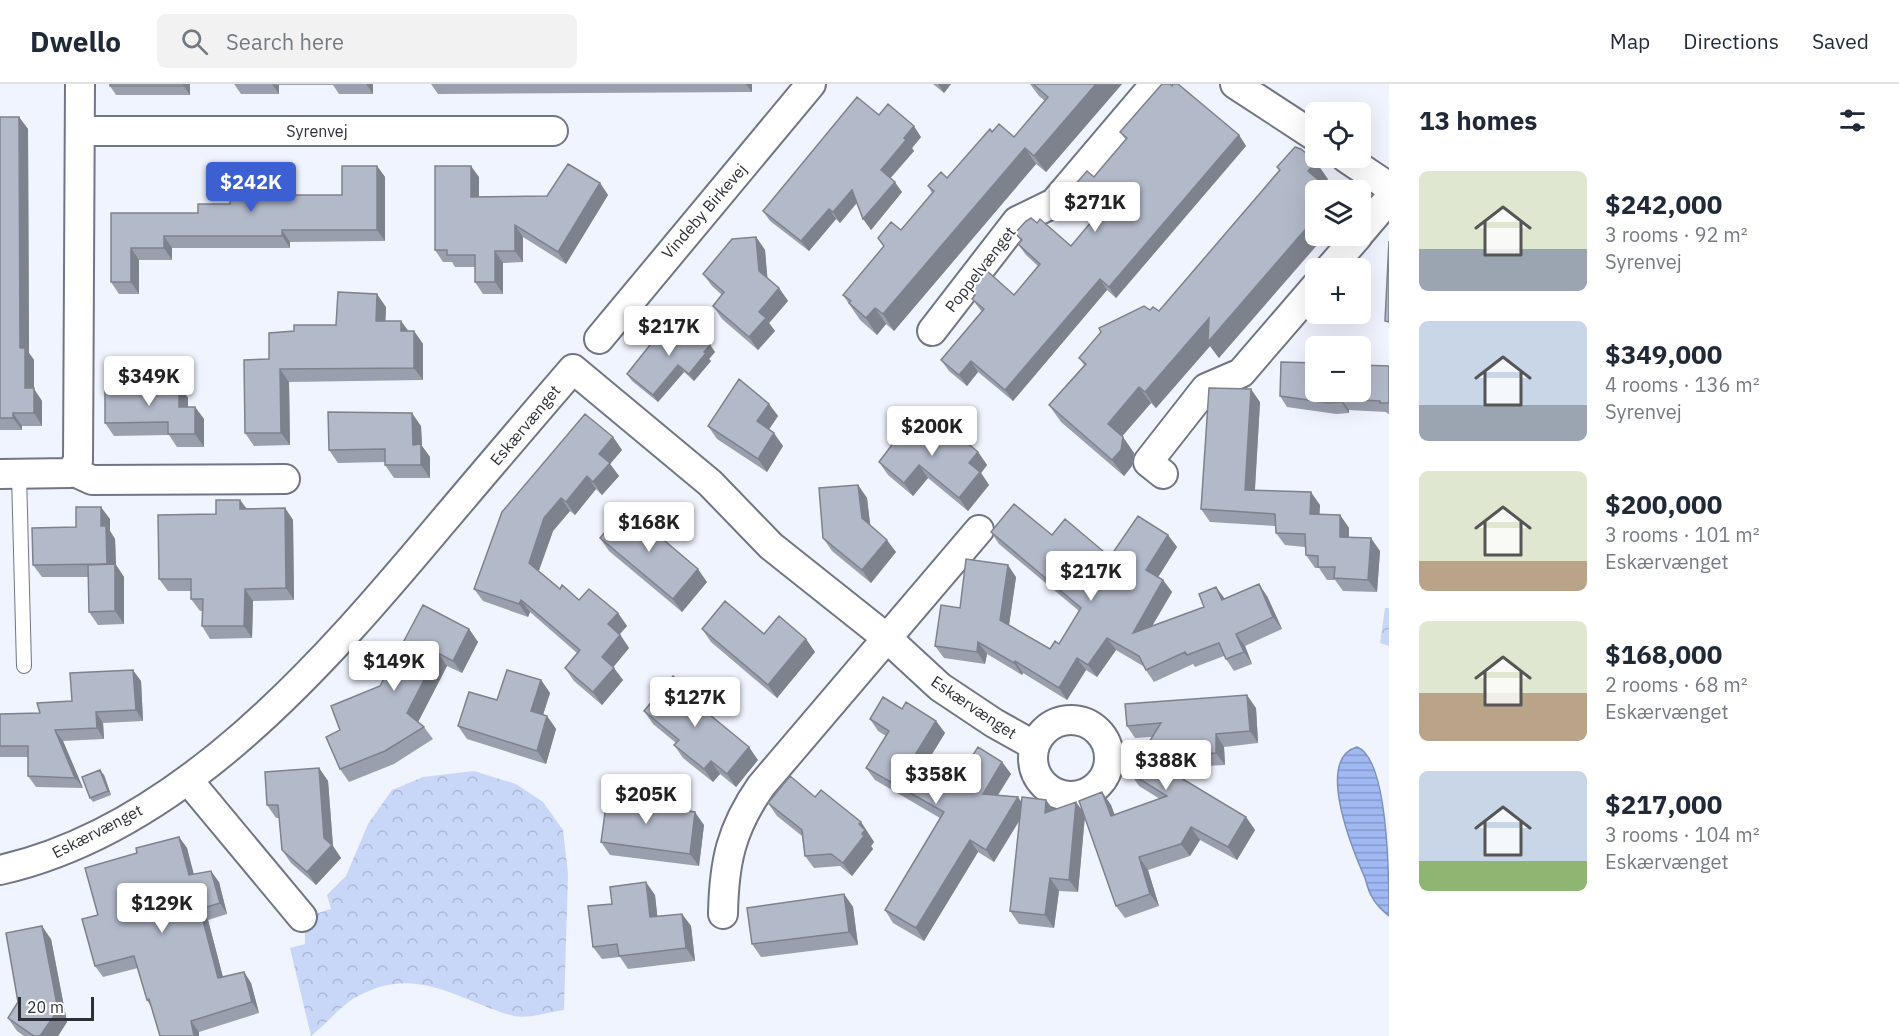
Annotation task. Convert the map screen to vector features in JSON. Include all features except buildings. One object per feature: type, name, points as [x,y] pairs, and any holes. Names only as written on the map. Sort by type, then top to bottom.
[{"type":"street","points":[[75,469],[80,454],[80,84]]},
{"type":"street","name":"Vindeby Birkevej","points":[[599,339],[811,84]]},
{"type":"street","name":"Poppelvænget","points":[[932,331],[1017,221],[1054,203],[1155,84]]},
{"type":"street","points":[[1235,84],[1305,129]]},
{"type":"street","name":"Syrenvej","points":[[80,131],[553,131]]},
{"type":"street","points":[[1361,168],[1389,187]]},
{"type":"street","points":[[1371,220],[1389,199]]},
{"type":"street","points":[[1339,258],[1349,246]]},
{"type":"street","points":[[1163,474],[1148,462],[1206,388],[1241,373],[1305,299]]},
{"type":"street","name":"Eskærvænget","points":[[0,870],[69,848],[127,817],[188,780],[255,725],[310,672],[409,562],[573,369],[710,483],[771,546],[888,639],[940,687],[993,723],[1035,746]]},
{"type":"street","points":[[10,474],[62,474],[75,469]]},
{"type":"street","points":[[75,469],[81,476],[92,480],[285,479]]},
{"type":"street","points":[[723,914],[727,855],[748,806],[761,786],[980,530]]},
{"type":"street","points":[[188,780],[302,917]]},
{"type":"lane","points":[[10,474],[24,666]]},
{"type":"green space","points":[[1385,608],[1389,608],[1389,646],[1380,643]]},
{"type":"green space","points":[[474,771],[516,784],[543,802],[563,830],[568,874],[564,1010],[520,1017],[439,989],[421,984],[401,983],[381,986],[353,999],[311,1036],[290,948],[305,944],[305,930],[315,914],[331,909],[327,895],[346,876],[368,824],[392,790],[423,777]]},
{"type":"water","points":[[1357,747],[1368,756],[1376,774],[1381,797],[1387,851],[1389,916],[1370,893],[1346,829],[1341,808],[1338,787],[1339,769],[1345,755]]}]
